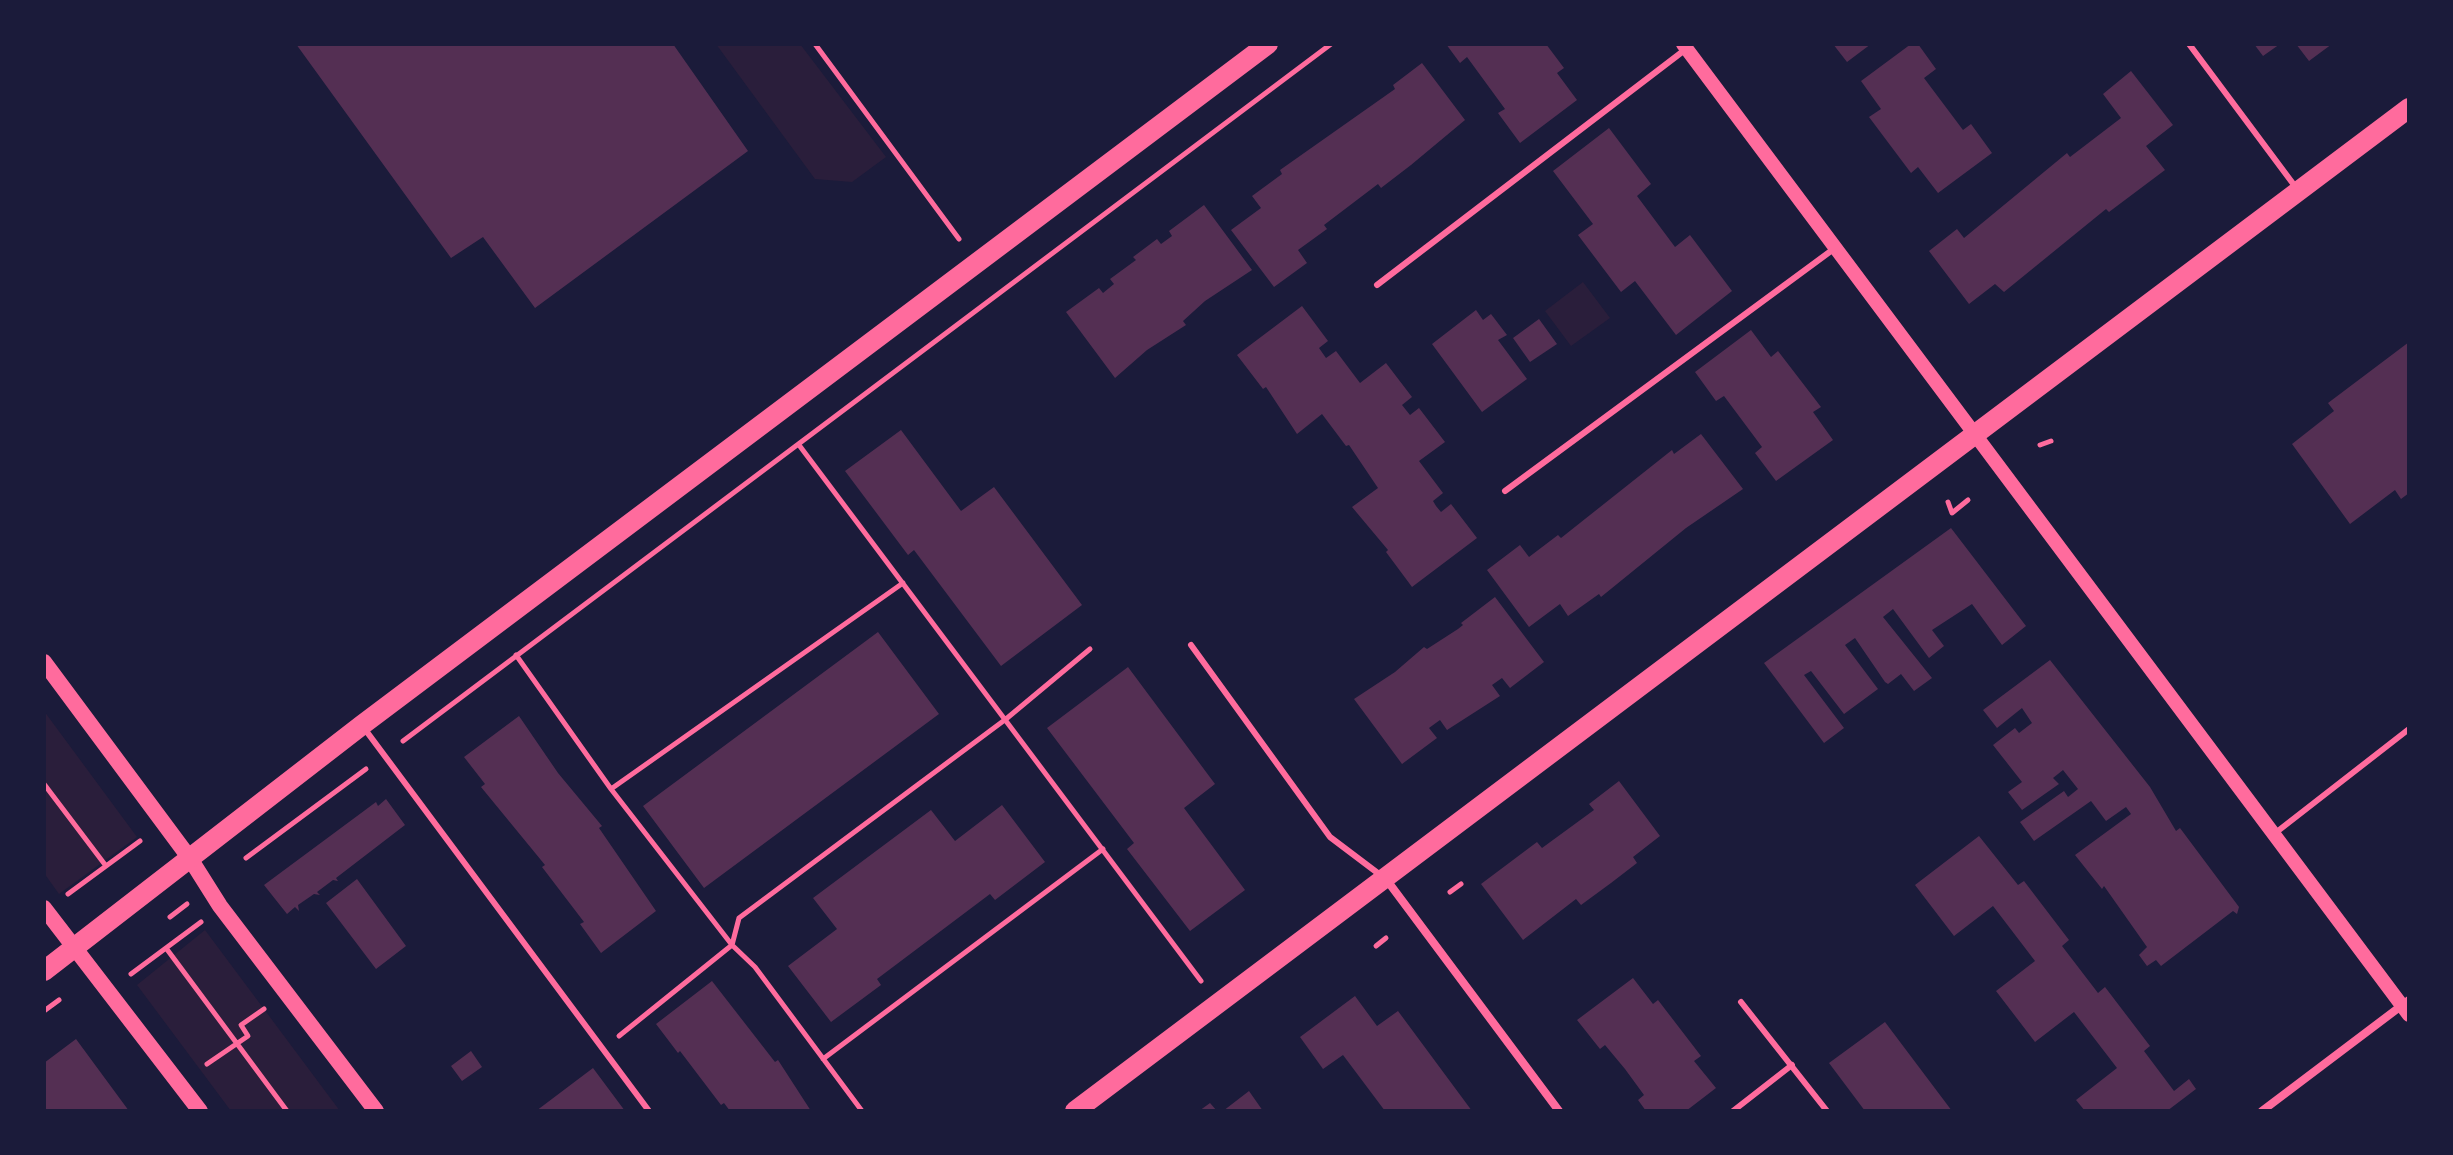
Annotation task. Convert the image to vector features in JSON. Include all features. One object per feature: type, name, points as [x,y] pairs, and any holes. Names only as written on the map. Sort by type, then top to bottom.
[{"type":"main road","points":[[44,971],[494,625],[1268,44]]},
{"type":"main road","points":[[1075,1111],[2409,108]]},
{"type":"main road","points":[[44,662],[191,860],[220,906],[376,1111]]},
{"type":"main road","points":[[44,908],[200,1111]]},
{"type":"street","points":[[1684,46],[2274,834],[2407,1006],[2262,1111]]},
{"type":"street","points":[[1386,879],[1559,1111]]},
{"type":"lane","points":[[2189,44],[2298,191]]},
{"type":"lane","points":[[1377,285],[1684,46]]},
{"type":"lane","points":[[1505,491],[1835,248]]},
{"type":"lane","points":[[1191,645],[1330,837],[1386,879]]},
{"type":"lane","points":[[362,725],[649,1111]]},
{"type":"lane","points":[[2274,834],[2409,729]]},
{"type":"lane","points":[[1741,1002],[1827,1111]]},
{"type":"lane","points":[[1733,1111],[1792,1065]]},
{"type":"path","points":[[815,44],[977,263]]},
{"type":"path","points":[[237,865],[1331,44]]},
{"type":"path","points":[[776,416],[1218,1004]]},
{"type":"path","points":[[2040,445],[2051,441]]},
{"type":"path","points":[[1948,502],[1952,513],[1968,500]]},
{"type":"path","points":[[611,789],[903,583]]},
{"type":"path","points":[[494,625],[611,789],[732,945],[755,967],[862,1111]]},
{"type":"path","points":[[603,1049],[732,945],[739,918],[1006,719],[1090,649]]},
{"type":"path","points":[[44,784],[106,866]]},
{"type":"path","points":[[64,897],[147,836]]},
{"type":"path","points":[[823,1059],[1103,849]]},
{"type":"path","points":[[1450,892],[1461,884]]},
{"type":"path","points":[[129,976],[205,919]]},
{"type":"path","points":[[1376,946],[1386,938]]},
{"type":"path","points":[[166,948],[287,1111]]},
{"type":"path","points":[[44,1011],[60,999]]},
{"type":"path","points":[[207,1064],[248,1036],[241,1025],[264,1009]]},
{"type":"shaded area","points":[[716,44],[800,44],[886,157],[852,182],[815,179]]},
{"type":"shaded area","points":[[1583,282],[1610,318],[1571,346],[1545,311]]},
{"type":"shaded area","points":[[44,711],[137,837],[59,894],[44,873]]},
{"type":"shaded area","points":[[205,930],[340,1111],[231,1111],[137,985]]},
{"type":"building","points":[[296,44],[673,44],[748,151],[535,308],[483,237],[451,258]]},
{"type":"building","points":[[1446,44],[1546,44],[1564,68],[1557,73],[1577,100],[1520,143],[1498,113],[1505,109],[1467,57],[1460,63]]},
{"type":"building","points":[[1833,44],[1871,44],[1847,62]]},
{"type":"building","points":[[1911,44],[1918,44],[1936,69],[1924,78],[1963,130],[1971,124],[1992,153],[1938,193],[1918,167],[1911,173],[1869,117],[1881,109],[1861,81]]},
{"type":"building","points":[[2254,44],[2280,44],[2263,56]]},
{"type":"building","points":[[2296,44],[2332,44],[2309,61]]},
{"type":"building","points":[[1422,63],[1465,120],[1381,188],[1378,184],[1324,225],[1327,229],[1298,250],[1307,263],[1274,287],[1231,230],[1261,208],[1252,196],[1282,174],[1280,170],[1395,89],[1393,85]]},
{"type":"building","points":[[2131,71],[2173,125],[2146,146],[2165,170],[2109,212],[2106,209],[2004,292],[1995,284],[1969,304],[1929,251],[1957,229],[1964,238],[2067,153],[2070,157],[2121,118],[2103,94]]},
{"type":"building","points":[[1609,128],[1651,184],[1637,196],[1675,247],[1690,235],[1732,291],[1676,335],[1635,281],[1621,292],[1578,235],[1593,224],[1553,171]]},
{"type":"building","points":[[1204,205],[1252,270],[1205,301],[1183,321],[1186,325],[1147,350],[1115,378],[1066,312],[1099,288],[1103,293],[1114,284],[1110,279],[1136,260],[1133,257],[1157,239],[1161,244],[1172,236],[1169,231]]},
{"type":"building","points":[[1302,306],[1328,341],[1319,348],[1326,358],[1336,351],[1360,383],[1386,363],[1412,397],[1402,405],[1410,415],[1419,408],[1445,442],[1419,461],[1443,493],[1433,501],[1436,506],[1441,512],[1451,504],[1477,538],[1412,587],[1386,552],[1388,550],[1352,507],[1378,488],[1349,445],[1346,446],[1322,414],[1297,434],[1266,387],[1263,389],[1237,355]]},
{"type":"building","points":[[1476,310],[1483,320],[1491,314],[1507,335],[1498,340],[1527,379],[1482,412],[1432,344]]},
{"type":"building","points":[[1539,319],[1557,344],[1530,362],[1513,338]]},
{"type":"building","points":[[1751,330],[1771,357],[1778,351],[1821,407],[1813,412],[1833,440],[1776,481],[1755,453],[1762,447],[1724,396],[1716,401],[1695,372]]},
{"type":"building","points":[[2409,342],[2409,493],[2401,499],[2395,490],[2350,524],[2292,444],[2334,411],[2328,403]]},
{"type":"building","points":[[901,430],[961,511],[994,487],[1082,605],[1001,666],[914,550],[908,555],[845,471]]},
{"type":"building","points":[[1701,434],[1743,489],[1686,528],[1601,597],[1599,594],[1568,616],[1560,604],[1529,627],[1487,570],[1520,545],[1529,557],[1558,535],[1561,538],[1672,450],[1674,454]]},
{"type":"building","points":[[1951,528],[2026,626],[2002,645],[1972,604],[1932,630],[1944,646],[1929,658],[1893,609],[1883,617],[1932,678],[1914,691],[1901,674],[1888,684],[1855,638],[1845,645],[1878,689],[1844,714],[1811,671],[1804,675],[1844,728],[1824,743],[1764,663]]},
{"type":"building","points":[[1495,597],[1544,662],[1510,688],[1502,678],[1492,685],[1500,696],[1447,730],[1440,720],[1429,728],[1437,738],[1402,764],[1354,699],[1395,672],[1424,647],[1427,649],[1458,629],[1463,625],[1461,623]]},
{"type":"building","points":[[878,632],[939,714],[704,888],[643,806]]},
{"type":"building","points":[[2050,660],[2150,787],[2176,831],[2180,828],[2239,907],[2237,914],[2233,911],[2161,966],[2156,960],[2147,966],[2139,955],[2147,947],[2104,886],[2102,889],[2075,855],[2131,814],[2126,807],[2106,821],[2091,801],[2034,841],[2020,822],[2064,791],[2068,797],[2078,789],[2063,770],[2053,778],[2059,784],[2022,810],[2008,792],[2022,782],[1993,745],[2015,728],[2019,733],[2032,723],[2022,708],[1997,728],[1983,710]]},
{"type":"building","points":[[1128,667],[1215,784],[1184,808],[1245,890],[1190,931],[1127,849],[1134,843],[1047,728]]},
{"type":"building","points":[[519,716],[558,773],[602,826],[599,828],[656,911],[601,953],[580,924],[584,922],[542,867],[545,865],[481,787],[485,784],[464,757]]},
{"type":"building","points":[[1619,781],[1660,836],[1633,857],[1637,863],[1611,883],[1581,905],[1576,899],[1523,940],[1481,884],[1537,842],[1542,848],[1594,810],[1589,804]]},
{"type":"building","points":[[386,799],[405,825],[336,878],[338,881],[333,880],[317,892],[320,895],[314,894],[298,905],[299,911],[295,907],[287,914],[264,885],[376,802],[378,806]]},
{"type":"building","points":[[1002,805],[1045,862],[995,900],[990,894],[877,979],[881,985],[831,1022],[788,966],[837,929],[813,898],[931,810],[955,841]]},
{"type":"building","points":[[1979,836],[2018,885],[2024,881],[2069,940],[2062,946],[2098,993],[2105,987],[2150,1046],[2144,1051],[2174,1091],[2189,1079],[2196,1089],[2167,1111],[2085,1111],[2076,1100],[2117,1068],[2074,1012],[2035,1042],[1996,991],[2035,961],[1993,906],[1954,936],[1915,885]]},
{"type":"building","points":[[357,879],[406,946],[376,969],[326,903]]},
{"type":"building","points":[[1633,978],[1653,1004],[1658,1000],[1701,1056],[1694,1061],[1716,1088],[1686,1111],[1646,1111],[1638,1100],[1644,1095],[1625,1069],[1605,1045],[1600,1049],[1577,1020]]},
{"type":"building","points":[[712,981],[775,1062],[778,1060],[811,1111],[730,1111],[724,1103],[721,1105],[680,1051],[678,1053],[656,1024]]},
{"type":"building","points":[[1355,996],[1377,1026],[1398,1011],[1472,1111],[1385,1111],[1343,1055],[1323,1069],[1300,1037]]},
{"type":"building","points":[[1885,1022],[1952,1111],[1865,1111],[1829,1063]]},
{"type":"building","points":[[76,1039],[129,1111],[44,1111],[44,1063]]},
{"type":"building","points":[[471,1051],[482,1067],[462,1081],[451,1066]]},
{"type":"building","points":[[593,1068],[625,1111],[536,1111]]},
{"type":"building","points":[[1249,1091],[1263,1111],[1223,1111]]},
{"type":"building","points":[[1210,1103],[1217,1111],[1199,1111]]}]
